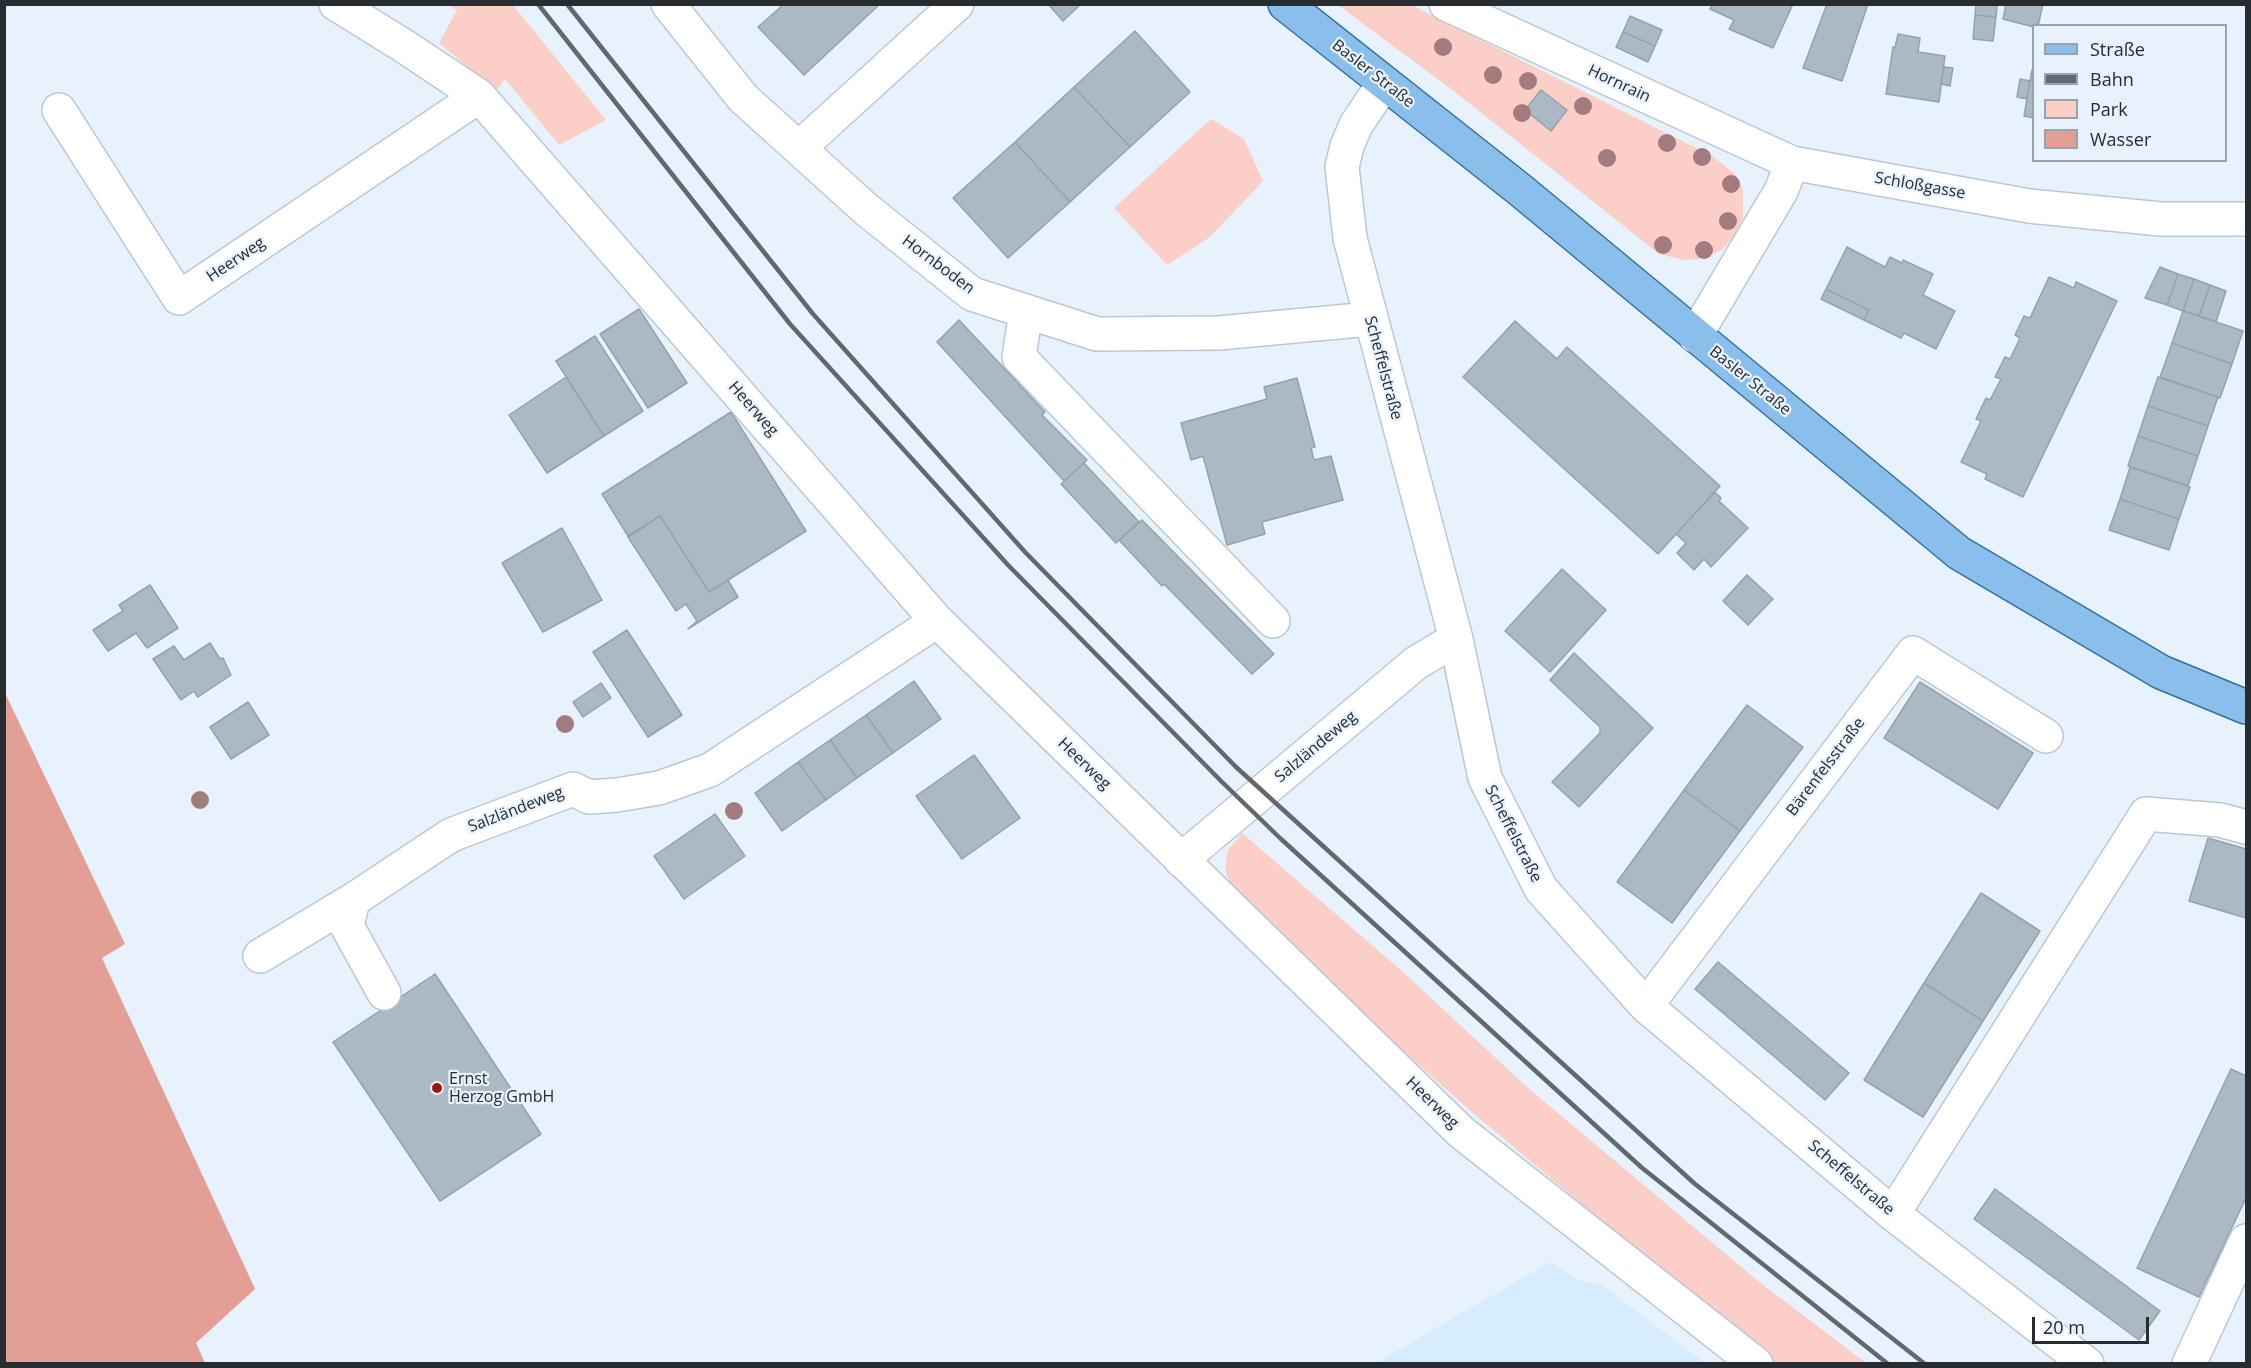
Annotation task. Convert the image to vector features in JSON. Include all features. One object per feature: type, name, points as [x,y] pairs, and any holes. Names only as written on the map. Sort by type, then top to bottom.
[{"type":"main road","name":"Basler Straße","points":[[1285,4],[1519,189],[1959,553],[2160,672],[2247,707]]},
{"type":"street","name":"Heerweg","points":[[336,4],[479,96],[937,621],[1461,1132],[1756,1364]]},
{"type":"street","name":"Hornboden","points":[[668,4],[743,98],[867,210],[972,294],[1097,334],[1219,333],[1370,319]]},
{"type":"street","points":[[799,148],[957,4]]},
{"type":"street","name":"Hornrain","points":[[1446,4],[1792,163]]},
{"type":"street","name":"Scheffelstraße","points":[[1384,83],[1356,124],[1342,167],[1350,238],[1456,639],[1485,778],[1541,889],[1646,1006],[1893,1214],[2087,1364]]},
{"type":"street","name":"Heerweg","points":[[59,110],[179,298],[479,96]]},
{"type":"street","points":[[1695,336],[1781,191],[1792,163]]},
{"type":"street","name":"Schloßgasse","points":[[1792,163],[2029,206],[2161,219],[2247,219]]},
{"type":"street","points":[[1026,311],[1019,357],[1273,621]]},
{"type":"street","name":"Salzländeweg","points":[[260,956],[353,900],[451,835],[573,789],[589,797],[617,795],[659,788],[710,770],[937,621]]},
{"type":"street","name":"Salzländeweg","points":[[1181,860],[1416,663],[1456,639]]},
{"type":"street","name":"Bärenfelsstraße","points":[[1646,1006],[1913,653],[2046,736]]},
{"type":"street","points":[[1893,1214],[2146,814],[2220,820],[2247,827]]},
{"type":"street","points":[[353,900],[347,926],[384,993]]},
{"type":"street","points":[[2189,1364],[2247,1241]]},
{"type":"shaded area","points":[[1550,1262],[1580,1281],[1602,1285],[1705,1363],[1376,1363]]},
{"type":"green space","points":[[449,5],[513,5],[606,120],[559,145],[505,79],[496,91],[439,43],[457,10]]},
{"type":"green space","points":[[1338,5],[1411,5],[1712,156],[1734,173],[1743,190],[1743,217],[1735,235],[1722,250],[1699,259],[1684,260],[1659,254],[1455,92]]},
{"type":"green space","points":[[1211,119],[1244,139],[1263,181],[1210,237],[1167,265],[1114,208]]},
{"type":"green space","points":[[1242,833],[1403,972],[1527,1087],[1758,1281],[1866,1363],[1772,1363],[1467,1108],[1263,924],[1232,891],[1225,868],[1228,850]]},
{"type":"water","points":[[5,693],[125,944],[102,958],[255,1289],[196,1343],[205,1363],[5,1363]]},
{"type":"building","points":[[784,4],[880,4],[804,75],[758,27]]},
{"type":"building","points":[[1048,4],[1081,4],[1063,21]]},
{"type":"building","points":[[1713,4],[1793,4],[1773,48],[1729,29],[1734,20],[1710,9]]},
{"type":"building","points":[[1827,4],[1868,4],[1842,81],[1803,68]]},
{"type":"building","points":[[1976,4],[1997,6],[1996,17],[1975,15]]},
{"type":"building","points":[[2006,4],[2043,4],[2038,24],[2032,24],[2032,26],[2003,19]]},
{"type":"building","points":[[1975,15],[1996,17],[1993,41],[1973,39]]},
{"type":"building","points":[[1630,16],[1662,30],[1655,46],[1623,32]]},
{"type":"building","points":[[1135,31],[1190,92],[1130,147],[1074,87]]},
{"type":"building","points":[[1623,32],[1655,46],[1648,62],[1616,47]]},
{"type":"building","points":[[1898,34],[1920,38],[1918,52],[1945,56],[1939,102],[1886,94],[1893,47],[1895,48]]},
{"type":"building","points":[[1944,67],[1953,68],[1950,86],[1941,84]]},
{"type":"building","points":[[2032,70],[2032,118],[2024,116]]},
{"type":"building","points":[[2020,79],[2030,81],[2027,99],[2017,97]]},
{"type":"building","points":[[1074,87],[1130,147],[1070,202],[1015,142]]},
{"type":"building","points":[[1541,90],[1567,110],[1551,131],[1525,110]]},
{"type":"building","points":[[1015,142],[1070,202],[1008,258],[953,198]]},
{"type":"building","points":[[1847,247],[1885,267],[1890,257],[1902,263],[1903,260],[1933,274],[1923,295],[1955,311],[1936,349],[1904,333],[1901,338],[1864,320],[1869,310],[1826,289]]},
{"type":"building","points":[[2160,267],[2178,274],[2167,305],[2145,298]]},
{"type":"building","points":[[2178,274],[2194,279],[2183,311],[2167,305]]},
{"type":"building","points":[[2049,277],[2074,288],[2076,282],[2117,301],[2023,497],[1985,479],[1987,474],[1961,462],[1981,421],[1976,419],[1986,398],[1990,400],[2001,379],[1995,377],[2005,357],[2010,359],[2020,338],[2015,335],[2024,316],[2030,318]]},
{"type":"building","points":[[2194,279],[2210,285],[2199,316],[2183,311]]},
{"type":"building","points":[[2210,285],[2226,291],[2216,322],[2199,316]]},
{"type":"building","points":[[1826,289],[1869,310],[1864,320],[1821,299]]},
{"type":"building","points":[[639,309],[687,383],[648,408],[600,334]]},
{"type":"building","points":[[2183,311],[2243,331],[2232,364],[2172,343]]},
{"type":"building","points":[[959,320],[1045,412],[1042,415],[1087,460],[1064,481],[937,342]]},
{"type":"building","points":[[1515,321],[1557,359],[1567,347],[1720,486],[1658,554],[1463,377]]},
{"type":"building","points":[[595,336],[643,411],[604,436],[556,361]]},
{"type":"building","points":[[2172,343],[2232,364],[2220,398],[2160,377]]},
{"type":"building","points":[[566,377],[604,436],[547,473],[509,415]]},
{"type":"building","points":[[2158,377],[2218,397],[2208,426],[2148,406]]},
{"type":"building","points":[[1297,378],[1315,447],[1311,448],[1314,460],[1331,456],[1343,500],[1262,522],[1265,534],[1227,545],[1203,456],[1191,460],[1181,423],[1267,399],[1264,387]]},
{"type":"building","points":[[2148,406],[2208,426],[2198,456],[2138,436]]},
{"type":"building","points":[[731,412],[806,531],[709,592],[660,516],[628,536],[602,494]]},
{"type":"building","points":[[2138,436],[2198,456],[2188,486],[2128,466]]},
{"type":"building","points":[[1084,463],[1139,522],[1116,543],[1061,484]]},
{"type":"building","points":[[2130,467],[2190,487],[2179,519],[2120,499]]},
{"type":"building","points":[[1715,492],[1721,498],[1719,501],[1748,528],[1711,567],[1704,559],[1694,570],[1677,553],[1686,543],[1676,534]]},
{"type":"building","points":[[2120,499],[2179,519],[2169,550],[2109,530]]},
{"type":"building","points":[[660,516],[709,592],[728,580],[738,597],[688,629],[697,621],[686,604],[676,611],[628,537]]},
{"type":"building","points":[[1142,520],[1274,654],[1252,674],[1164,584],[1162,586],[1119,540]]},
{"type":"building","points":[[562,528],[602,600],[543,632],[502,563]]},
{"type":"building","points":[[1562,569],[1606,610],[1550,672],[1505,631]]},
{"type":"building","points":[[1747,575],[1773,599],[1748,625],[1723,601]]},
{"type":"building","points":[[150,585],[178,628],[147,648],[136,633],[108,651],[93,630],[123,611],[119,605]]},
{"type":"building","points":[[627,630],[682,715],[648,737],[593,652]]},
{"type":"building","points":[[210,643],[220,659],[223,658],[231,675],[198,697],[194,691],[181,700],[153,659],[174,646],[184,660]]},
{"type":"building","points":[[1574,653],[1653,728],[1579,807],[1552,782],[1600,733],[1600,727],[1550,680]]},
{"type":"building","points":[[914,681],[941,719],[893,753],[866,715]]},
{"type":"building","points":[[1920,682],[2033,753],[1998,809],[1884,738]]},
{"type":"building","points":[[601,683],[611,698],[583,717],[573,702]]},
{"type":"building","points":[[248,702],[269,735],[231,759],[210,727]]},
{"type":"building","points":[[1747,705],[1803,747],[1740,831],[1684,790]]},
{"type":"building","points":[[866,715],[893,753],[857,778],[830,740]]},
{"type":"building","points":[[830,740],[857,778],[826,800],[798,762]]},
{"type":"building","points":[[974,755],[1020,818],[962,859],[916,796]]},
{"type":"building","points":[[798,762],[826,800],[782,831],[755,793]]},
{"type":"building","points":[[1684,790],[1740,831],[1672,923],[1617,882]]},
{"type":"building","points":[[715,814],[745,856],[684,899],[654,856]]},
{"type":"building","points":[[2208,838],[2246,849],[2246,918],[2189,901]]},
{"type":"building","points":[[1981,893],[2040,931],[1983,1021],[1924,983]]},
{"type":"building","points":[[1718,962],[1849,1073],[1825,1100],[1695,989]]},
{"type":"building","name":"Ernst Herzog GmbH","points":[[435,974],[541,1134],[440,1201],[333,1042]]},
{"type":"building","points":[[1924,983],[1983,1021],[1923,1117],[1864,1080]]},
{"type":"building","points":[[2231,1069],[2246,1076],[2246,1198],[2199,1297],[2137,1268]]},
{"type":"building","points":[[1995,1189],[2160,1311],[2139,1340],[1974,1219]]},
{"type":"railway","points":[[538,4],[790,324],[1008,565],[1221,781],[1281,839],[1641,1167],[1888,1364]]},
{"type":"railway","points":[[567,4],[813,314],[1025,552],[1236,767],[1695,1184],[1925,1364]]},
{"type":"place","name":"Ernst Herzog GmbH","points":[[437,1088]]}]
